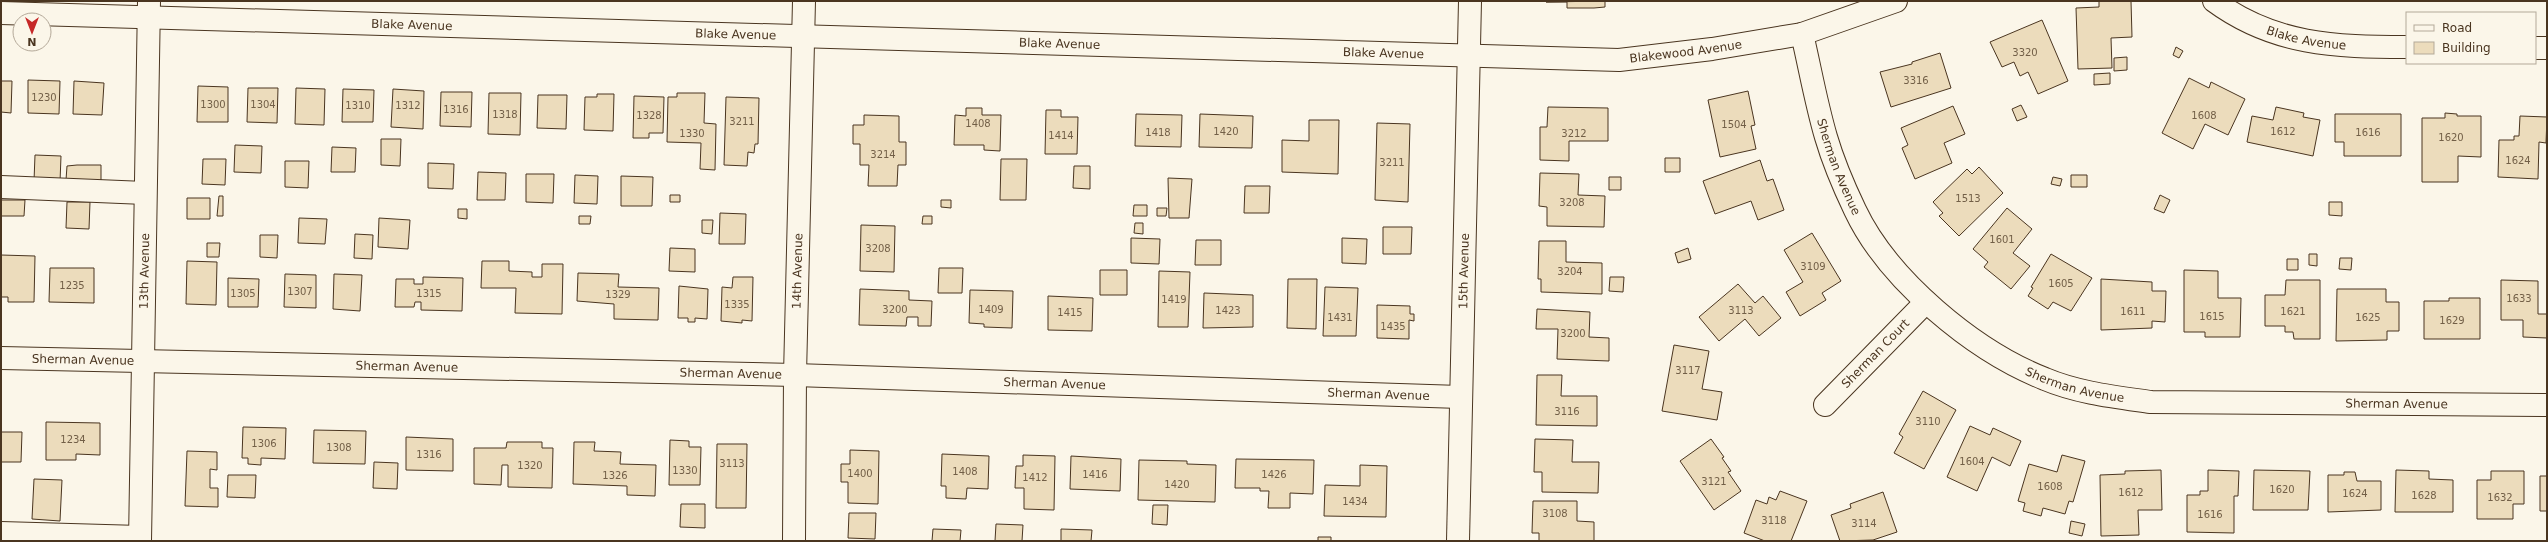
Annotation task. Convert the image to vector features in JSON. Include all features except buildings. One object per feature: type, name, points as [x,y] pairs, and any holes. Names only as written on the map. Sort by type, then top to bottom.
[{"type":"street","name":"14th Avenue","points":[[794,541],[795,375],[804,1]]},
{"type":"street","name":"15th Avenue","points":[[1458,541],[1460,397],[1470,56],[1470,1]]},
{"type":"street","name":"Blakewood Avenue","points":[[1470,56],[1619,60],[1712,49],[1802,34],[1896,1]]},
{"type":"street","name":"Blake Avenue","points":[[2214,1],[2237,17],[2291,39],[2354,47],[2406,47]]},
{"type":"street","name":"Blake Avenue","points":[[1,13],[148,9],[803,38],[1470,56]]},
{"type":"street","name":"13th Avenue","points":[[140,539],[148,9]]},
{"type":"street","name":"Sherman Avenue","points":[[1802,34],[1826,138],[1856,211],[1887,259],[1926,302],[1987,351],[2045,380],[2098,394],[2151,402],[2547,405]]},
{"type":"street","points":[[2536,48],[2547,48]]},
{"type":"street","points":[[1,187],[145,193]]},
{"type":"street","name":"Sherman Court","points":[[1825,405],[1926,302]]},
{"type":"street","name":"Sherman Avenue","points":[[1,358],[795,375],[1460,397]]},
{"type":"street","points":[[1,533],[140,539]]}]
